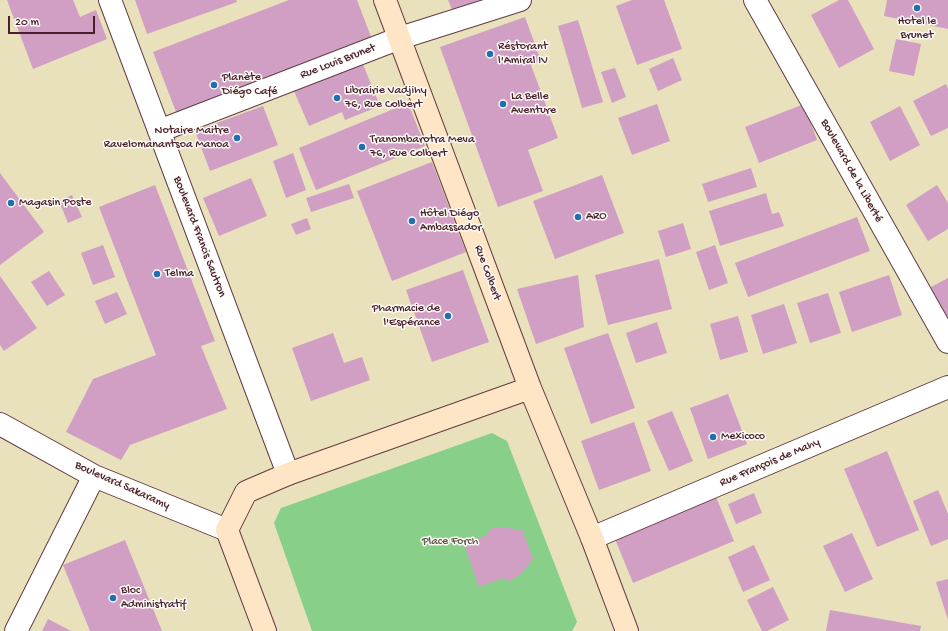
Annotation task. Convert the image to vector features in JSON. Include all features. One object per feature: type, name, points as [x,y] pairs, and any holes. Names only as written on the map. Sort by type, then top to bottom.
[{"type":"main road","name":"Rue Colbert","points":[[385,0],[530,388],[592,538],[627,631]]},
{"type":"main road","points":[[265,631],[227,530],[246,492],[288,474],[530,388]]},
{"type":"street","name":"Boulevard Francis Sautron","points":[[110,0],[288,474]]},
{"type":"street","name":"Rue Louis Brunet","points":[[159,131],[400,38],[520,0]]},
{"type":"street","name":"Boulevard de la Liberté","points":[[755,0],[948,342]]},
{"type":"street","name":"Rue François de Mahy","points":[[592,538],[948,387]]},
{"type":"street","name":"Boulevard Sakaramy","points":[[0,424],[94,476],[227,530]]},
{"type":"street","points":[[16,631],[94,476]]},
{"type":"green space","name":"Place Forch","points":[[492,433],[507,441],[577,622],[572,631],[312,631],[274,523],[281,508]]},
{"type":"building","points":[[7,0],[73,0],[80,17],[96,10],[107,39],[33,69]]},
{"type":"building","points":[[135,0],[236,0],[237,2],[147,34]]},
{"type":"building","name":"Planète Diégo Café","points":[[289,0],[357,0],[373,42],[178,117],[153,52]]},
{"type":"building","points":[[448,0],[481,0],[453,12]]},
{"type":"building","points":[[632,0],[664,0],[682,49],[637,65],[616,6]]},
{"type":"building","points":[[839,0],[848,0],[874,49],[839,68],[811,15]]},
{"type":"building","name":"Hotel le Brunet","points":[[887,0],[948,0],[948,29],[884,16]]},
{"type":"building","points":[[525,17],[541,61],[531,65],[558,138],[528,150],[543,191],[498,207],[440,47]]},
{"type":"building","points":[[578,20],[603,102],[582,108],[558,26]]},
{"type":"building","points":[[896,39],[921,44],[914,76],[889,71]]},
{"type":"building","points":[[673,58],[682,80],[658,91],[649,69]]},
{"type":"building","name":"Librairie Vadjihy 76, Rue Colbert","points":[[362,62],[380,106],[345,120],[342,112],[309,126],[294,91]]},
{"type":"building","points":[[615,68],[626,97],[612,103],[601,72]]},
{"type":"building","points":[[946,84],[948,89],[948,128],[931,136],[913,101]]},
{"type":"building","name":"Tranombarotra Meva 76, Rue Colbert","points":[[408,103],[425,146],[316,190],[299,148]]},
{"type":"building","points":[[657,104],[670,141],[632,155],[618,118]]},
{"type":"building","points":[[804,104],[817,140],[759,163],[745,127]]},
{"type":"building","name":"Notaire Maitre Ravelomanantsoa Manoa","points":[[263,106],[278,145],[210,171],[195,131]]},
{"type":"building","points":[[900,106],[920,145],[890,161],[870,122]]},
{"type":"building","points":[[293,153],[306,190],[286,198],[273,161]]},
{"type":"building","name":"Hôtel Diégo Ambassador","points":[[432,162],[466,252],[392,281],[357,191]]},
{"type":"building","points":[[751,168],[757,187],[708,202],[702,184]]},
{"type":"building","name":"Magasin Poste","points":[[0,173],[44,232],[0,265]]},
{"type":"building","name":"ARO","points":[[602,175],[624,233],[555,259],[533,201]]},
{"type":"building","points":[[251,178],[267,216],[219,236],[203,198]]},
{"type":"building","points":[[349,184],[354,198],[311,212],[306,198]]},
{"type":"building","name":"Telma","points":[[155,185],[215,341],[201,346],[227,409],[130,445],[121,460],[66,432],[93,379],[156,355],[99,207]]},
{"type":"building","points":[[937,185],[948,203],[948,229],[928,241],[906,205]]},
{"type":"building","points":[[766,193],[772,214],[779,212],[784,226],[720,246],[709,211]]},
{"type":"building","points":[[72,195],[82,217],[68,223],[59,201]]},
{"type":"building","points":[[857,217],[870,251],[748,297],[735,263]]},
{"type":"building","points":[[307,218],[311,229],[296,235],[291,224]]},
{"type":"building","points":[[683,223],[691,249],[666,257],[658,231]]},
{"type":"building","points":[[103,245],[115,277],[93,285],[81,253]]},
{"type":"building","points":[[715,245],[728,283],[709,290],[696,252]]},
{"type":"building","points":[[659,259],[672,309],[608,325],[595,275]]},
{"type":"building","name":"Pharmacie de l'Espérance","points":[[463,270],[489,342],[432,362],[406,290]]},
{"type":"building","points":[[49,271],[65,295],[47,306],[31,282]]},
{"type":"building","points":[[578,275],[584,327],[536,344],[517,289]]},
{"type":"building","points":[[889,275],[902,315],[852,332],[839,292]]},
{"type":"building","points":[[0,276],[37,328],[4,351],[0,345]]},
{"type":"building","points":[[948,278],[948,323],[929,288]]},
{"type":"building","points":[[117,292],[127,314],[105,324],[95,301]]},
{"type":"building","points":[[828,293],[841,333],[810,343],[797,303]]},
{"type":"building","points":[[784,304],[797,343],[763,354],[751,315]]},
{"type":"building","points":[[738,316],[748,352],[720,360],[710,324]]},
{"type":"building","points":[[657,322],[667,353],[636,363],[626,333]]},
{"type":"building","points":[[333,333],[344,363],[362,357],[370,380],[311,401],[292,348]]},
{"type":"building","points":[[608,333],[635,408],[591,424],[564,348]]},
{"type":"building","points":[[728,394],[747,444],[708,459],[690,408]]},
{"type":"building","points":[[672,411],[693,461],[669,471],[647,421]]},
{"type":"building","points":[[634,422],[651,471],[599,490],[581,441]]},
{"type":"building","points":[[887,451],[919,530],[877,547],[844,469]]},
{"type":"building","points":[[938,490],[948,514],[948,539],[931,546],[913,501]]},
{"type":"building","points":[[714,492],[734,541],[633,583],[613,534]]},
{"type":"building","points":[[754,493],[762,513],[736,524],[728,504]]},
{"type":"building","points":[[500,527],[522,530],[533,559],[522,573],[508,582],[504,578],[479,587],[464,544],[488,535],[489,529]]},
{"type":"building","points":[[852,533],[873,579],[845,592],[823,546]]},
{"type":"building","name":"Bloc Administratif","points":[[125,540],[162,631],[90,631],[63,565]]},
{"type":"building","points":[[754,545],[770,580],[743,592],[728,557]]},
{"type":"building","points":[[948,579],[948,620],[936,582]]},
{"type":"building","points":[[773,587],[789,620],[767,631],[762,631],[747,600]]},
{"type":"building","points":[[830,610],[921,626],[920,631],[826,631]]},
{"type":"building","points":[[48,619],[71,631],[42,631]]},
{"type":"place","name":"Hotel le Brunet","points":[[917,8]]},
{"type":"place","name":"Réstorant l'Amiral IV","points":[[490,54]]},
{"type":"place","name":"Planète Diégo Café","points":[[214,85]]},
{"type":"place","name":"Librairie Vadjihy 76, Rue Colbert","points":[[337,98]]},
{"type":"place","name":"La Belle Aventure","points":[[503,104]]},
{"type":"place","name":"Notaire Maitre Ravelomanantsoa Manoa","points":[[237,138]]},
{"type":"place","name":"Tranombarotra Meva 76, Rue Colbert","points":[[362,147]]},
{"type":"place","name":"Magasin Poste","points":[[11,203]]},
{"type":"place","name":"ARO","points":[[578,217]]},
{"type":"place","name":"Hôtel Diégo Ambassador","points":[[412,221]]},
{"type":"place","name":"Telma","points":[[157,274]]},
{"type":"place","name":"Pharmacie de l'Espérance","points":[[448,316]]},
{"type":"place","name":"Mexicoco","points":[[713,437]]},
{"type":"place","name":"Bloc Administratif","points":[[113,598]]}]
